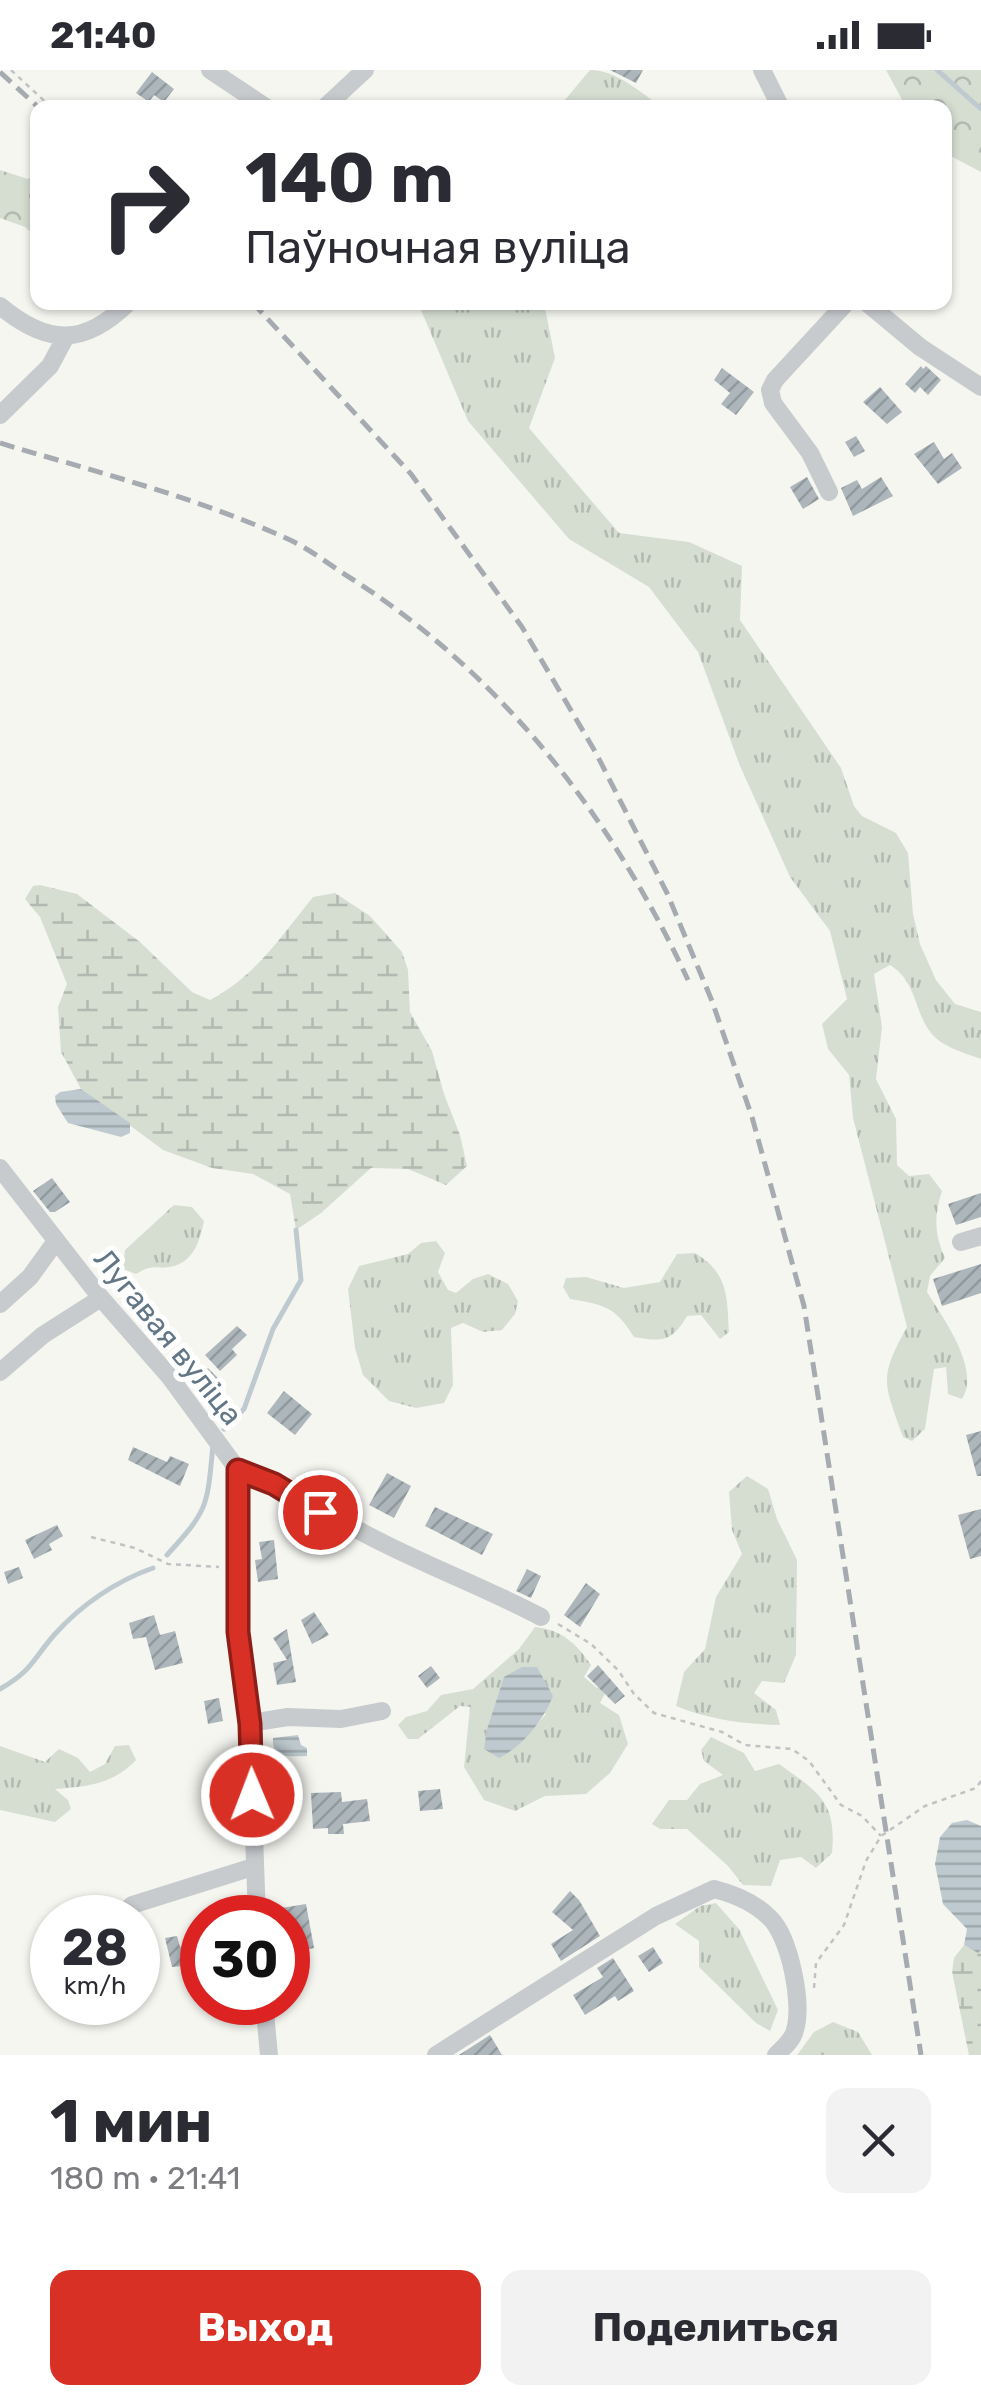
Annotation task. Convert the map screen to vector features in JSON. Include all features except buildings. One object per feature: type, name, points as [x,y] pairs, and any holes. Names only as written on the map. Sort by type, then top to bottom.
[{"type":"street","points":[[210,70],[255,100]]},
{"type":"street","points":[[332,100],[364,70]]},
{"type":"street","points":[[762,70],[777,100]]},
{"type":"street","points":[[0,306],[27,324],[65,338],[89,331],[118,310]]},
{"type":"street","points":[[828,492],[810,453],[774,404],[770,390],[840,310]]},
{"type":"street","points":[[876,310],[920,347],[981,388]]},
{"type":"street","points":[[0,415],[50,366],[65,338]]},
{"type":"street","name":"Лугавая вуліца","points":[[0,1168],[101,1298],[168,1376],[238,1470],[238,1632],[250,1724],[256,1895]]},
{"type":"street","points":[[961,1242],[981,1236]]},
{"type":"street","points":[[0,1304],[30,1277],[56,1241]]},
{"type":"street","points":[[0,1372],[43,1335],[101,1298]]},
{"type":"street","points":[[238,1470],[274,1484],[396,1550],[486,1588],[541,1617]]},
{"type":"street","points":[[250,1724],[288,1716],[341,1720],[382,1710]]},
{"type":"street","points":[[160,1896],[253,1867]]},
{"type":"street","points":[[436,2055],[656,1916],[714,1889],[737,1895],[772,1919],[790,1958],[798,2015],[794,2035],[776,2055]]},
{"type":"street","points":[[266,2025],[269,2055]]},
{"type":"path","points":[[11,70],[43,100]]},
{"type":"path","points":[[92,1536],[135,1548],[168,1564],[236,1567]]},
{"type":"path","points":[[541,1617],[591,1644],[654,1713],[722,1732],[745,1745],[792,1749],[810,1761],[841,1805],[862,1816],[882,1836]]},
{"type":"path","points":[[798,2015],[813,1994],[816,1963],[844,1925],[866,1861],[882,1836],[924,1806],[976,1788],[981,1781]]},
{"type":"green space","points":[[590,70],[619,78],[652,100],[565,100]]},
{"type":"green space","points":[[886,70],[981,70],[981,172],[952,157],[952,100],[902,100]]},
{"type":"green space","points":[[0,170],[30,177],[30,232],[0,218]]},
{"type":"green space","points":[[421,310],[545,310],[555,358],[529,428],[619,533],[689,542],[742,566],[740,620],[841,768],[854,806],[862,816],[896,833],[908,853],[913,914],[920,944],[936,980],[955,1004],[981,1012],[981,1059],[947,1046],[931,1033],[911,988],[899,972],[890,965],[874,974],[882,1027],[876,1079],[896,1119],[897,1165],[909,1176],[929,1174],[942,1191],[936,1224],[945,1258],[930,1276],[927,1292],[958,1344],[967,1373],[962,1399],[948,1394],[946,1367],[934,1369],[925,1429],[912,1441],[903,1437],[887,1381],[891,1359],[907,1327],[853,1118],[849,1075],[828,1049],[822,1024],[847,999],[830,931],[790,877],[740,766],[698,652],[649,587],[569,539],[468,421]]},
{"type":"green space","points":[[33,886],[77,894],[140,942],[192,992],[210,1000],[254,967],[313,897],[335,893],[370,916],[402,952],[408,970],[410,1012],[432,1051],[467,1166],[446,1185],[408,1169],[371,1168],[296,1230],[290,1194],[253,1174],[212,1168],[163,1150],[81,1089],[61,1052],[58,1007],[67,984],[40,917],[25,899]]},
{"type":"green space","points":[[174,1205],[192,1207],[204,1221],[192,1254],[181,1263],[136,1274],[123,1269],[125,1250]]},
{"type":"green space","points":[[436,1241],[445,1253],[438,1272],[448,1290],[456,1293],[473,1279],[488,1274],[508,1284],[518,1301],[515,1314],[502,1330],[483,1332],[463,1323],[451,1328],[453,1385],[444,1403],[416,1408],[389,1401],[363,1375],[355,1348],[348,1289],[359,1266],[408,1254],[421,1243]]},
{"type":"green space","points":[[695,1253],[714,1269],[724,1286],[729,1332],[720,1339],[701,1315],[687,1316],[665,1338],[634,1337],[614,1313],[600,1305],[570,1299],[563,1287],[566,1278],[586,1277],[624,1288],[660,1282],[677,1254]]},
{"type":"green space","points":[[747,1476],[768,1489],[777,1519],[797,1560],[796,1655],[784,1683],[762,1681],[754,1693],[776,1710],[780,1725],[727,1720],[676,1706],[684,1672],[705,1649],[716,1597],[742,1554],[732,1530],[729,1492]]},
{"type":"green space","points":[[535,1627],[553,1631],[574,1644],[591,1665],[584,1677],[597,1688],[603,1683],[609,1686],[600,1703],[619,1715],[628,1744],[610,1773],[586,1794],[545,1796],[515,1811],[484,1800],[464,1767],[470,1707],[460,1706],[418,1739],[408,1739],[398,1725],[406,1717],[427,1711],[441,1695],[473,1689],[519,1649]],"holes":[[[505,1677],[546,1714],[530,1732],[487,1729]]]},
{"type":"green space","points":[[711,1737],[744,1753],[755,1771],[779,1764],[822,1799],[831,1821],[832,1853],[816,1868],[801,1857],[780,1860],[771,1886],[743,1885],[687,1829],[660,1829],[652,1824],[669,1800],[687,1800],[700,1784],[723,1775],[704,1761],[701,1750]]},
{"type":"green space","points":[[129,1745],[136,1760],[118,1774],[88,1785],[55,1789],[68,1800],[71,1809],[55,1822],[0,1810],[0,1746],[45,1762],[59,1749],[78,1758],[90,1772],[105,1764],[115,1746]]},
{"type":"green space","points":[[716,1903],[739,1929],[778,2010],[770,2031],[756,2023],[699,1967],[699,1941],[675,1924],[700,1906]]},
{"type":"green space","points":[[964,1945],[981,1950],[981,2055],[969,2055],[952,1972],[954,1958]]},
{"type":"green space","points":[[833,2022],[858,2032],[872,2055],[797,2055],[814,2032]]},
{"type":"shaded area","points":[[81,1089],[130,1123],[130,1133],[121,1137],[68,1123],[55,1096]]},
{"type":"shaded area","points":[[522,1667],[537,1667],[553,1696],[531,1732],[499,1758],[484,1749],[487,1729],[504,1677]]},
{"type":"shaded area","points":[[298,1735],[301,1745],[307,1748],[307,1756],[284,1755],[275,1750],[273,1738]]},
{"type":"shaded area","points":[[967,1820],[981,1826],[978,1953],[964,1945],[967,1929],[943,1904],[935,1864],[940,1837],[952,1823]]},
{"type":"waterway","points":[[937,70],[981,109]]},
{"type":"waterway","points":[[224,1429],[244,1409],[273,1329],[301,1280],[296,1230]]},
{"type":"waterway","points":[[167,1555],[204,1506],[213,1445]]},
{"type":"waterway","points":[[0,1689],[26,1670],[65,1623],[88,1604],[153,1568]]},
{"type":"railway","points":[[0,72],[30,100]]},
{"type":"railway","points":[[259,310],[411,474],[522,627],[596,753],[667,893],[712,1001],[752,1117],[804,1306],[921,2055]]},
{"type":"railway","points":[[0,443],[146,486],[253,524],[304,548],[407,617],[458,660],[548,755],[625,863],[688,980]]},
{"type":"route","points":[[252,1795],[250,1724],[238,1632],[238,1470],[274,1484],[320,1512]]}]
